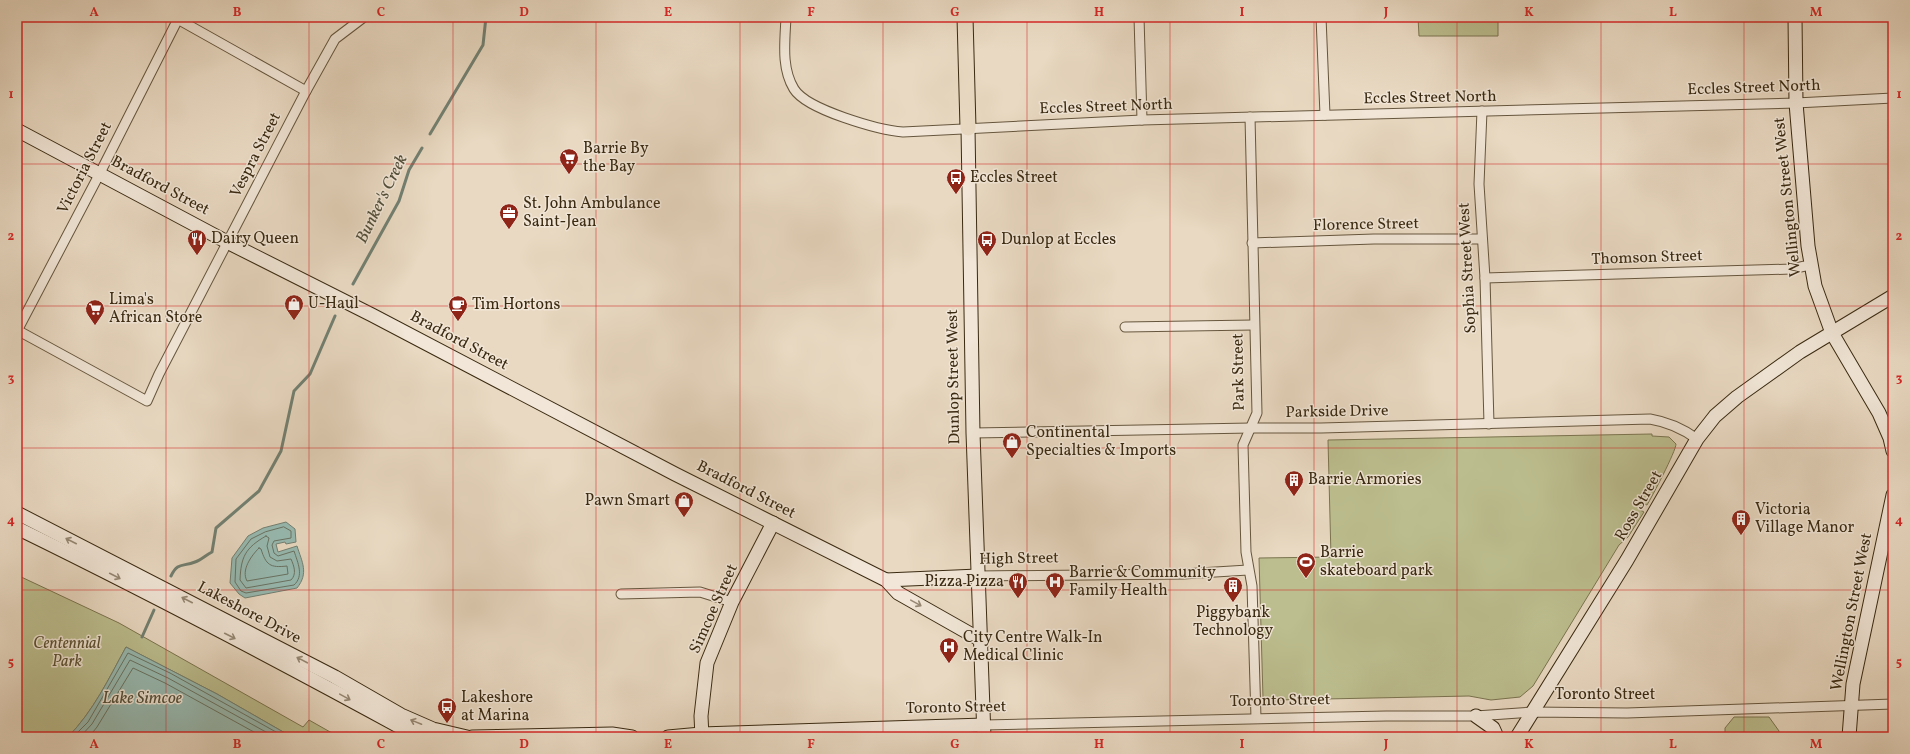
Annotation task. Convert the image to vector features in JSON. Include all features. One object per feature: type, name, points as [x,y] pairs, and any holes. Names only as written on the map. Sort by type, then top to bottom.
[{"type":"main road","name":"Dunlop Street West","points":[[965,17],[973,434],[984,731]]},
{"type":"main road","name":"Wellington Street West","points":[[1795,17],[1796,102],[1810,265],[1817,294],[1832,333],[1879,413],[1890,438],[1893,451]]},
{"type":"main road","name":"Bradford Street","points":[[17,130],[229,243],[372,315],[625,448],[886,580]]},
{"type":"main road","name":"Ross Street","points":[[1517,737],[1627,560],[1697,439],[1716,416],[1737,397],[1800,352],[1893,296]]},
{"type":"main road","name":"Wellington Street West","points":[[1849,737],[1853,684],[1893,495]]},
{"type":"main road","name":"Lakeshore Drive","points":[[17,513],[335,677],[401,716],[433,729],[467,737]]},
{"type":"main road","name":"Simcoe Street","points":[[702,736],[701,716],[707,664],[732,602],[773,523]]},
{"type":"main road","points":[[17,528],[90,563],[411,733],[423,737]]},
{"type":"main road","name":"High Street","points":[[886,580],[978,576]]},
{"type":"main road","points":[[886,580],[898,593],[981,640]]},
{"type":"main road","points":[[1476,716],[1493,728],[1497,737]]},
{"type":"main road","name":"Toronto Street","points":[[668,737],[984,731]]},
{"type":"main road","points":[[472,737],[612,734],[632,737]]},
{"type":"street","name":"Vespra Street","points":[[17,331],[147,401],[159,374],[229,243],[306,91],[335,39],[364,17]]},
{"type":"street","name":"Eccles Street North","points":[[786,17],[785,61],[788,76],[794,90],[808,102],[821,108],[861,123],[889,131],[921,132],[968,128],[1142,120],[1482,112],[1893,98]]},
{"type":"street","points":[[1139,17],[1142,120]]},
{"type":"street","points":[[1322,17],[1325,115]]},
{"type":"street","points":[[177,18],[306,91]]},
{"type":"street","name":"Victoria Street","points":[[17,331],[100,173],[177,18]]},
{"type":"street","name":"Sophia Street West","points":[[1482,112],[1479,184],[1481,239],[1485,278],[1489,424]]},
{"type":"street","name":"Park Street","points":[[1250,117],[1253,325],[1257,414],[1243,445],[1246,552],[1252,586],[1256,718]]},
{"type":"street","name":"Florence Street","points":[[1252,243],[1374,239],[1481,239]]},
{"type":"street","name":"Thomson Street","points":[[1485,278],[1791,269],[1810,265]]},
{"type":"street","points":[[1125,327],[1253,325]]},
{"type":"street","name":"Parkside Drive","points":[[973,434],[1251,428],[1321,428],[1650,419],[1665,422],[1684,430],[1697,439]]},
{"type":"street","name":"High Street","points":[[978,576],[1183,574],[1248,570]]},
{"type":"street","points":[[621,594],[700,592],[732,602]]},
{"type":"street","name":"Toronto Street","points":[[984,731],[1256,718],[1476,716],[1532,712],[1627,713],[1893,704]]},
{"type":"green space","points":[[1418,17],[1498,17],[1498,36],[1419,36]]},
{"type":"green space","points":[[1652,434],[1652,436],[1669,437],[1676,444],[1647,505],[1644,504],[1640,510],[1644,512],[1628,537],[1619,545],[1533,686],[1520,697],[1491,700],[1469,696],[1277,700],[1271,704],[1268,702],[1266,704],[1263,698],[1259,558],[1331,557],[1328,440]]},
{"type":"green space","name":"Centennial Park","points":[[17,575],[119,623],[303,727],[309,720],[339,737],[292,737],[217,694],[126,647],[107,683],[86,716],[68,737],[17,737]]},
{"type":"green space","points":[[1734,717],[1769,717],[1779,731],[1779,737],[1725,737],[1725,728]]},
{"type":"water","points":[[286,522],[295,529],[296,542],[276,544],[278,552],[297,546],[304,572],[301,583],[297,588],[245,598],[239,594],[230,583],[232,558],[248,536],[263,528]]},
{"type":"water","name":"Lake Simcoe","points":[[126,647],[217,694],[292,737],[68,737],[86,716],[107,683]]},
{"type":"waterway","name":"Bunker's Creek","points":[[430,134],[483,45],[486,17]]},
{"type":"waterway","name":"Bunker's Creek","points":[[353,284],[399,201],[409,170],[422,148]]},
{"type":"waterway","name":"Bunker's Creek","points":[[171,576],[178,567],[197,561],[212,552],[216,528],[259,491],[281,451],[294,391],[310,374],[335,316]]},
{"type":"waterway","name":"Bunker's Creek","points":[[142,637],[154,610]]},
{"type":"place","name":"Barrie By the Bay","points":[[569,175]]},
{"type":"place","name":"Eccles Street","points":[[956,195]]},
{"type":"place","name":"St. John Ambulance Saint-Jean","points":[[509,230]]},
{"type":"place","name":"Dairy Queen","points":[[197,256]]},
{"type":"place","name":"Dunlop at Eccles","points":[[987,257]]},
{"type":"place","name":"U-Haul","points":[[294,321]]},
{"type":"place","name":"Tim Hortons","points":[[458,322]]},
{"type":"place","name":"Lima's African Store","points":[[95,326]]},
{"type":"place","name":"Continental Specialties & Imports","points":[[1012,459]]},
{"type":"place","name":"Barrie Armories","points":[[1294,497]]},
{"type":"place","name":"Pawn Smart","points":[[684,518]]},
{"type":"place","name":"Victoria Village Manor","points":[[1741,536]]},
{"type":"place","name":"Barrie skateboard park","points":[[1306,579]]},
{"type":"place","name":"Pizza Pizza","points":[[1018,599]]},
{"type":"place","name":"Barrie & Community Family Health","points":[[1055,599]]},
{"type":"place","name":"Piggybank Technology","points":[[1233,603]]},
{"type":"place","name":"City Centre Walk-In Medical Clinic","points":[[949,664]]},
{"type":"place","name":"Lakeshore at Marina","points":[[447,724]]}]
